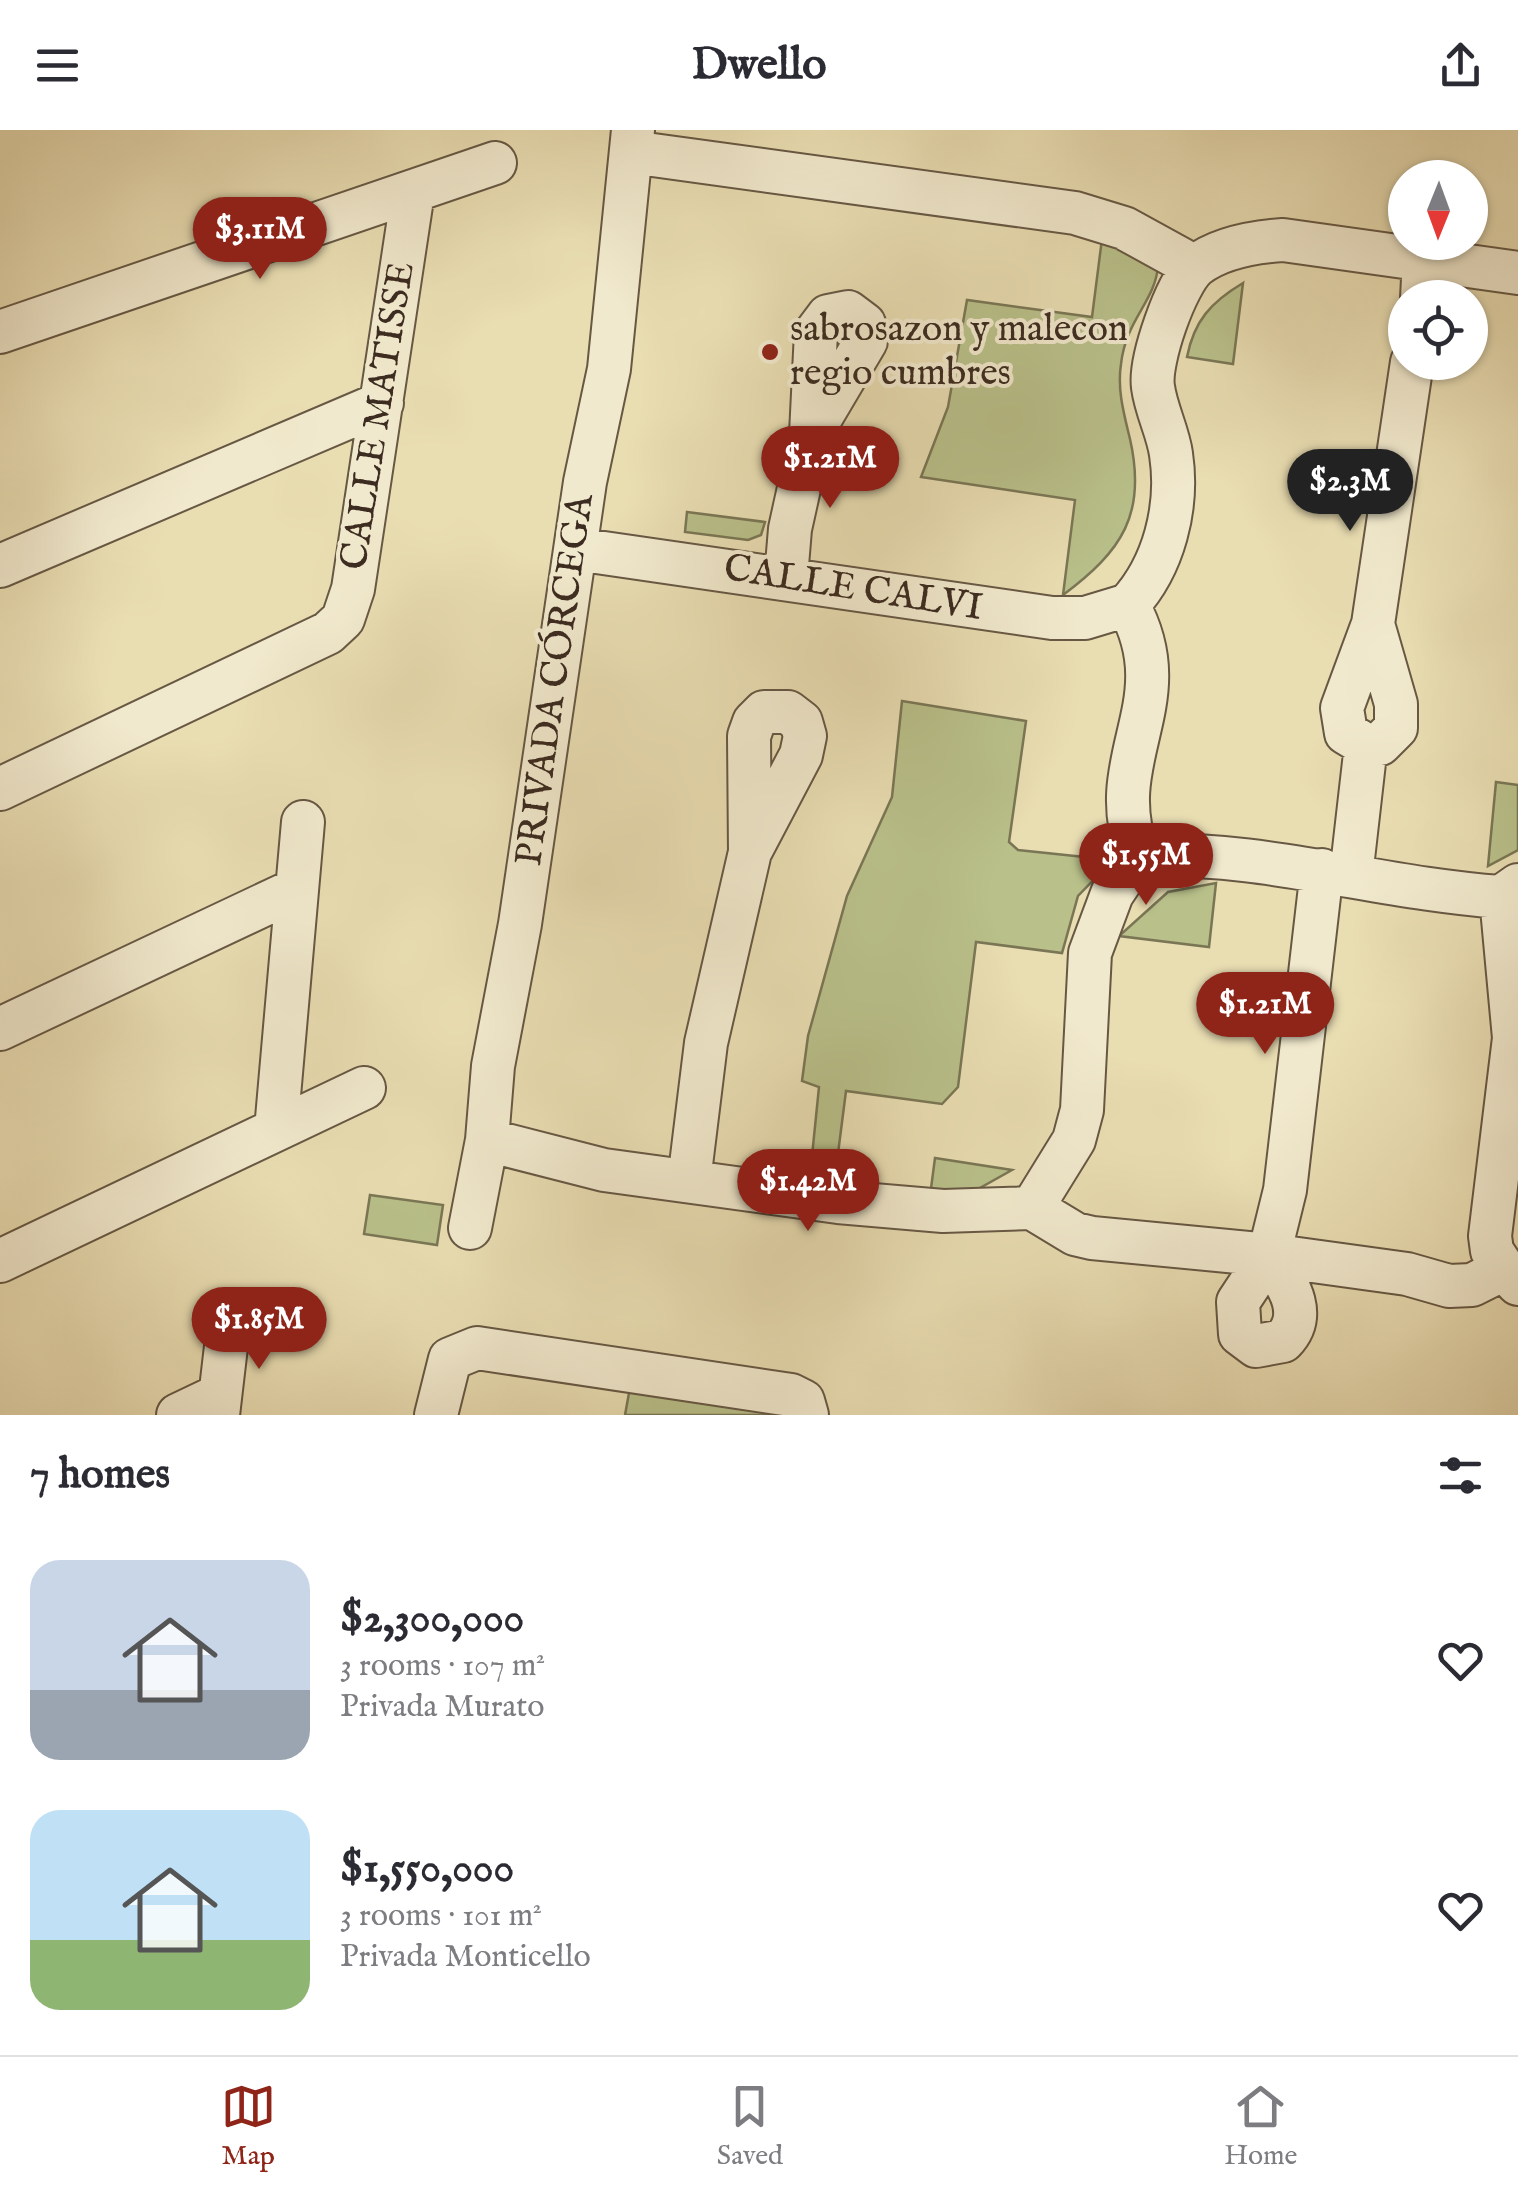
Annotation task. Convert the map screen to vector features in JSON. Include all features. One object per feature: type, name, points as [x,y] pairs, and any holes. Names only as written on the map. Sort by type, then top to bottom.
[{"type":"street","points":[[632,141],[1076,214],[1124,228],[1194,267]]},
{"type":"street","name":"PRIVADA CÓRCEGA","points":[[470,1228],[487,1140],[493,1066],[520,924],[576,550],[612,350],[632,141]]},
{"type":"street","points":[[0,332],[495,163]]},
{"type":"street","name":"CALLE MATISSE","points":[[0,789],[328,633],[343,619],[354,588],[413,192]]},
{"type":"street","points":[[1138,855],[1128,829],[1125,798],[1150,684],[1148,654],[1128,604],[1150,581],[1168,520],[1171,456],[1152,384],[1160,334],[1194,267],[1249,242],[1283,240],[1423,278],[1518,273]]},
{"type":"street","points":[[1269,1255],[1336,873],[1366,745],[1380,744],[1396,728],[1396,704],[1373,624],[1409,380]]},
{"type":"street","points":[[0,566],[382,403]]},
{"type":"street","points":[[786,576],[797,490],[811,434]]},
{"type":"street","name":"CALLE CALVI","points":[[576,550],[786,576],[1052,618],[1085,618],[1128,604]]},
{"type":"street","points":[[276,1130],[303,822]]},
{"type":"street","points":[[689,1181],[706,1042],[750,852]]},
{"type":"street","points":[[487,1140],[561,1162],[689,1181],[918,1209],[1032,1208],[1075,1234],[1407,1274],[1450,1286],[1511,1276],[1492,1251],[1490,1236],[1514,1038],[1510,891],[1448,894],[1205,852],[1138,855]]},
{"type":"street","points":[[1032,1208],[1074,1140],[1082,1110],[1090,954],[1112,894],[1138,855]]},
{"type":"street","points":[[0,1029],[297,889]]},
{"type":"street","points":[[0,1262],[364,1088]]},
{"type":"street","points":[[178,1415],[219,1405],[229,1321]]},
{"type":"street","points":[[436,1415],[450,1359],[477,1348],[791,1395],[805,1408]]},
{"type":"green space","points":[[1103,231],[1158,266],[1152,290],[1128,335],[1120,374],[1135,489],[1132,510],[1115,546],[1063,595],[1075,500],[921,477],[948,407],[967,300],[1092,317]]},
{"type":"green space","points":[[1243,283],[1233,364],[1187,357],[1194,333],[1206,314]]},
{"type":"green space","points":[[687,512],[765,522],[761,535],[748,540],[685,532]]},
{"type":"green space","points":[[902,701],[1026,721],[1009,842],[1018,850],[1113,860],[1078,896],[1062,953],[976,942],[958,1087],[942,1104],[846,1091],[836,1169],[811,1166],[819,1087],[802,1081],[808,1036],[847,896],[892,797]]},
{"type":"green space","points":[[1496,782],[1518,785],[1518,850],[1488,866]]},
{"type":"green space","points":[[1216,883],[1209,947],[1119,936],[1168,892]]},
{"type":"green space","points":[[935,1158],[1012,1170],[978,1189],[930,1196]]},
{"type":"green space","points":[[370,1195],[443,1205],[437,1245],[364,1234]]},
{"type":"green space","points":[[631,1382],[776,1411],[779,1415],[625,1415]]},
{"type":"place","name":"sabrosazon y malecon regio cumbres","points":[[770,352]]}]
